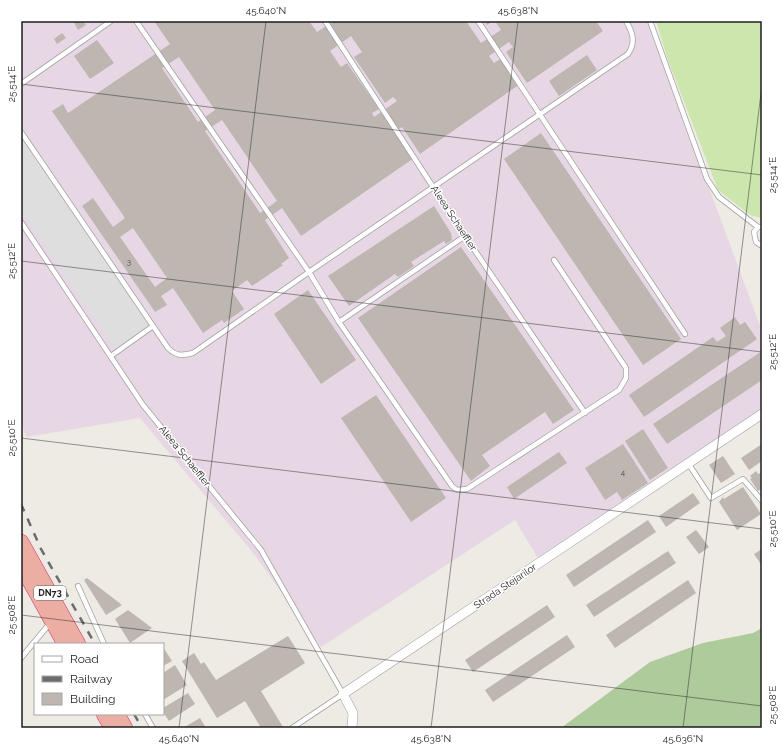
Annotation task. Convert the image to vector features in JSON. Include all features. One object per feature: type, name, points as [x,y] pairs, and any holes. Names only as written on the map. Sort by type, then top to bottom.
[{"type":"highway","name":"DN73","points":[[21,542],[77,643]]},
{"type":"highway","name":"DN73","points":[[21,565],[64,643]]},
{"type":"highway","points":[[105,715],[112,728]]},
{"type":"highway","points":[[118,715],[125,728]]},
{"type":"street","name":"Strada Stejarilor","points":[[343,694],[762,414]]},
{"type":"street","points":[[343,694],[353,713],[352,728]]},
{"type":"lane","points":[[21,84],[111,21]]},
{"type":"lane","points":[[136,21],[309,272],[339,322],[452,486],[457,490],[467,489],[620,390],[626,378],[626,368],[554,260]]},
{"type":"lane","name":"Aleea Schaeffler","points":[[325,21],[465,236],[585,413]]},
{"type":"lane","points":[[478,21],[541,114],[685,334]]},
{"type":"lane","points":[[21,132],[153,326],[174,354],[182,356],[193,353],[628,54],[632,48],[634,39],[632,31],[626,21]]},
{"type":"lane","points":[[650,21],[707,179],[719,197],[760,227],[754,232],[756,242],[762,246]]},
{"type":"lane","name":"Aleea Schaeffler","points":[[21,222],[143,404],[261,550],[343,694]]},
{"type":"lane","points":[[339,322],[465,236]]},
{"type":"lane","points":[[111,356],[153,326]]},
{"type":"lane","points":[[688,464],[711,498],[743,479],[762,501]]},
{"type":"lane","points":[[78,586],[104,643]]},
{"type":"lane","points":[[21,658],[52,621]]},
{"type":"lane","points":[[292,728],[343,694]]},
{"type":"lane","points":[[145,715],[153,728]]},
{"type":"lane","points":[[302,728],[304,720]]},
{"type":"shaded area","points":[[21,21],[647,21],[762,331],[762,409],[539,560],[515,520],[321,647],[254,554],[140,418],[26,437],[21,421]]},
{"type":"shaded area","points":[[21,132],[153,326],[117,352],[21,210]]},
{"type":"green space","points":[[656,21],[762,21],[762,218],[750,215],[718,190],[668,60]]},
{"type":"green space","points":[[762,628],[762,728],[561,728],[650,662],[703,643],[753,633]]},
{"type":"building","points":[[73,21],[83,21],[86,25],[78,30]]},
{"type":"building","points":[[154,21],[309,21],[317,32],[334,21],[466,21],[481,43],[501,30],[495,21],[596,21],[603,31],[527,83],[506,52],[513,47],[509,42],[489,56],[494,63],[502,58],[520,84],[420,154],[402,127],[396,131],[414,158],[301,236],[282,208],[265,220],[289,258],[281,264],[283,265],[252,286],[247,280],[232,291],[244,309],[224,323],[222,320],[203,333],[173,288],[161,296],[167,305],[155,312],[82,206],[93,198],[113,227],[125,218],[52,111],[63,104],[68,113],[170,44]],"holes":[[[351,36],[362,52],[354,57],[385,103],[393,97],[397,101],[374,117],[372,113],[379,109],[347,63],[341,67],[330,51]],[[179,57],[215,110],[198,122],[162,68]],[[222,120],[277,201],[260,213],[205,131]],[[133,228],[167,278],[155,287],[120,237]]]},
{"type":"building","points":[[484,21],[493,21],[487,25]]},
{"type":"building","points":[[62,33],[66,38],[57,44],[54,39]]},
{"type":"building","points":[[97,40],[114,63],[90,79],[74,56]]},
{"type":"building","points":[[587,55],[597,70],[559,96],[549,81]]},
{"type":"building","points":[[541,133],[681,339],[643,365],[504,159]]},
{"type":"building","points":[[434,206],[451,233],[452,240],[446,244],[444,241],[411,262],[414,266],[398,277],[395,274],[349,306],[328,276]]},
{"type":"building","points":[[461,247],[574,410],[553,424],[545,412],[482,455],[490,466],[471,481],[358,318]]},
{"type":"building","points":[[308,290],[356,360],[321,384],[274,314]]},
{"type":"building","points":[[735,317],[740,325],[745,322],[757,339],[644,417],[629,395],[713,337],[717,342],[726,336],[720,328]]},
{"type":"building","points":[[762,351],[762,380],[667,444],[653,424]]},
{"type":"building","points":[[376,395],[446,498],[411,522],[341,418]]},
{"type":"building","points":[[643,429],[668,468],[650,480],[625,441]]},
{"type":"building","points":[[623,444],[648,483],[622,500],[617,492],[605,500],[585,468]]},
{"type":"building","points":[[762,444],[762,461],[749,470],[741,458]]},
{"type":"building","points":[[559,452],[567,463],[514,499],[507,487]]},
{"type":"building","points":[[723,456],[735,474],[721,483],[709,465]]},
{"type":"building","points":[[756,471],[758,474],[762,472],[762,488],[758,491],[750,479],[752,478],[750,476]]},
{"type":"building","points":[[743,487],[761,514],[737,530],[719,502],[723,497],[724,499]]},
{"type":"building","points":[[693,493],[700,503],[666,527],[659,516]]},
{"type":"building","points":[[648,520],[656,532],[574,587],[566,575]]},
{"type":"building","points":[[696,530],[709,547],[699,554],[686,537]]},
{"type":"building","points":[[762,549],[762,562],[760,563],[754,554]]},
{"type":"building","points":[[668,551],[676,563],[594,617],[586,605]]},
{"type":"building","points":[[87,578],[122,605],[106,615],[84,580]]},
{"type":"building","points":[[688,580],[696,593],[615,648],[606,635]]},
{"type":"building","points":[[547,605],[555,617],[473,672],[465,660]]},
{"type":"building","points":[[128,610],[152,628],[130,643],[115,619]]},
{"type":"building","points":[[567,635],[575,647],[493,702],[485,690]]},
{"type":"building","points":[[288,636],[305,663],[261,691],[283,727],[282,728],[261,728],[245,701],[217,718],[182,661],[194,653],[201,664],[204,662],[216,680]]},
{"type":"building","points":[[164,649],[172,661],[164,665]]},
{"type":"building","points":[[175,665],[187,685],[164,699],[164,672]]},
{"type":"building","points":[[188,693],[195,704],[169,721],[164,714],[164,707]]},
{"type":"building","points":[[200,718],[206,728],[183,728]]},
{"type":"railway","points":[[21,504],[41,549],[94,643]]},
{"type":"railway","points":[[135,715],[142,728]]}]
